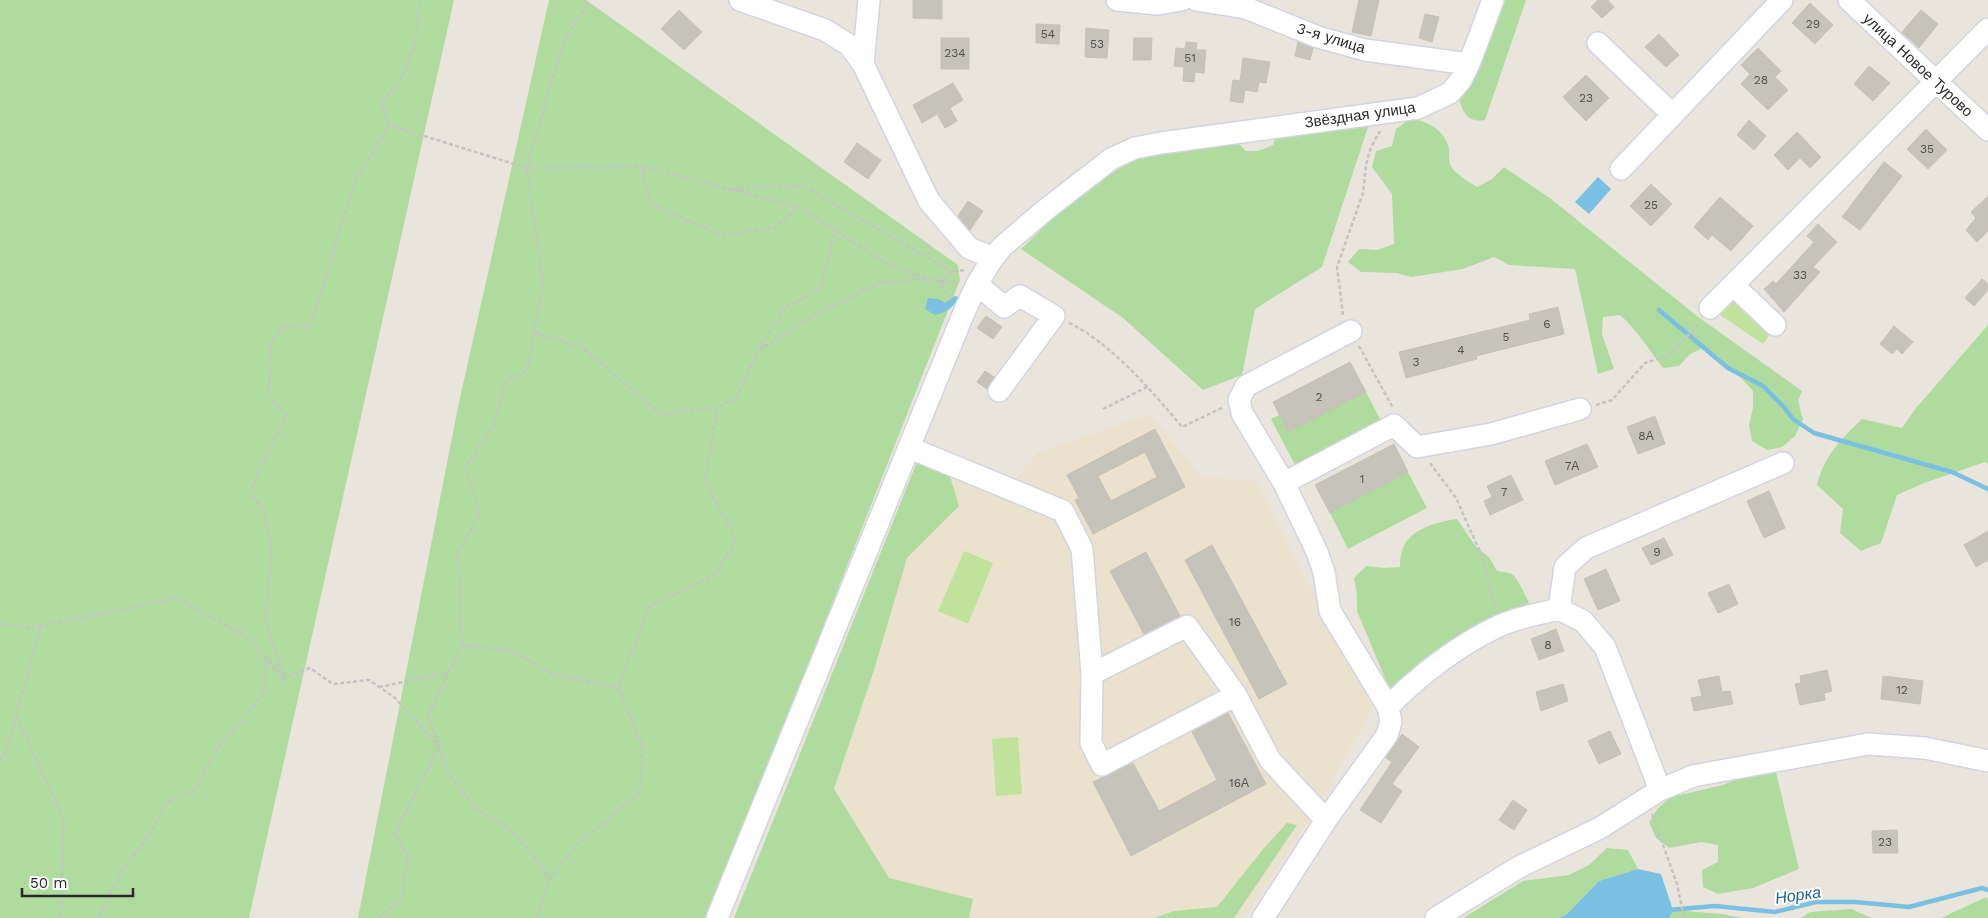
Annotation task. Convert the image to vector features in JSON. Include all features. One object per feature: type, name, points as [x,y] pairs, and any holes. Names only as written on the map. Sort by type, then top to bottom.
[{"type":"street","points":[[740,0],[824,30],[849,45],[863,64],[929,202],[969,248],[993,258]]},
{"type":"street","points":[[863,64],[869,0]]},
{"type":"street","points":[[1117,0],[1156,4],[1182,0]]},
{"type":"street","name":"3-я улица","points":[[1196,0],[1246,8],[1318,37],[1365,50],[1469,64]]},
{"type":"street","name":"Звёздная улица","points":[[717,918],[977,284],[993,258],[1044,211],[1110,159],[1135,148],[1255,129],[1418,108],[1450,92],[1461,80],[1469,64],[1493,0]]},
{"type":"street","points":[[1622,169],[1782,0]]},
{"type":"street","name":"улица Новое Турово","points":[[1849,0],[1988,130]]},
{"type":"street","points":[[1710,308],[1988,29]]},
{"type":"street","points":[[1598,42],[1673,115]]},
{"type":"street","points":[[977,284],[1004,307],[1020,296],[1054,316],[999,391]]},
{"type":"street","points":[[1733,285],[1776,325]]},
{"type":"street","points":[[1263,918],[1326,820],[1387,735],[1391,722],[1388,707],[1330,612],[1324,572],[1317,552],[1284,483],[1242,413],[1239,400],[1246,386],[1351,331]]},
{"type":"street","points":[[1284,483],[1394,425],[1417,446],[1491,434],[1580,410]]},
{"type":"street","points":[[910,448],[1063,511],[1082,549],[1092,674],[1091,743],[1102,765],[1236,695]]},
{"type":"street","points":[[1559,609],[1565,567],[1586,548],[1783,463]]},
{"type":"street","points":[[1388,707],[1403,691],[1441,660],[1500,625],[1559,609],[1583,621],[1605,647],[1654,794]]},
{"type":"street","points":[[1092,674],[1187,626],[1236,695],[1270,760],[1326,820]]},
{"type":"street","points":[[1436,918],[1519,867],[1600,828],[1654,794],[1693,776],[1868,744],[1925,748],[1988,761]]},
{"type":"path","points":[[284,678],[265,621],[272,552],[271,544],[264,511],[250,492],[286,415],[269,396],[270,345],[282,326],[311,325],[354,184],[389,125],[382,102],[402,78],[415,43],[420,0]]},
{"type":"path","points":[[549,880],[534,856],[511,830],[476,809],[449,775],[428,715],[462,645],[458,554],[479,514],[466,467],[493,426],[506,380],[527,371],[535,332],[543,284],[527,168],[567,35],[588,3]]},
{"type":"path","points":[[1390,112],[1371,147],[1366,165],[1363,192],[1337,267],[1344,317],[1392,407],[1394,425]]},
{"type":"path","points":[[389,125],[527,168],[642,166],[799,207],[884,262],[929,279],[953,284],[977,284]]},
{"type":"path","points":[[642,166],[650,204],[722,235],[774,228],[799,207]]},
{"type":"path","points":[[729,189],[804,186],[953,272]]},
{"type":"path","points":[[535,332],[583,348],[662,415],[717,407],[736,399],[758,351],[785,308],[821,288],[835,230]]},
{"type":"path","points":[[758,351],[819,313],[879,283],[929,279]]},
{"type":"path","points":[[939,281],[950,298]]},
{"type":"path","points":[[1580,410],[1612,400],[1644,363],[1669,356],[1702,322],[1710,308]]},
{"type":"path","points":[[1054,316],[1087,331],[1148,386],[1182,427],[1239,400]]},
{"type":"path","points":[[1103,409],[1148,386]]},
{"type":"path","points":[[537,918],[549,880],[575,846],[640,793],[642,744],[618,687],[650,606],[714,575],[736,540],[705,482],[717,407]]},
{"type":"path","points":[[1417,446],[1456,498],[1481,554],[1500,625]]},
{"type":"path","points":[[0,624],[28,628],[177,598],[247,637],[284,678]]},
{"type":"path","points":[[0,761],[7,748],[40,625]]},
{"type":"path","points":[[462,645],[513,651],[554,675],[618,687]]},
{"type":"path","points":[[98,918],[122,871],[150,834],[167,802],[194,790],[218,748],[264,693],[266,658]]},
{"type":"path","points":[[284,678],[310,668],[333,684],[369,680],[394,697],[439,746]]},
{"type":"path","points":[[379,687],[448,673]]},
{"type":"path","points":[[16,716],[64,819],[60,918]]},
{"type":"path","points":[[379,918],[402,898],[408,857],[395,834],[439,746]]},
{"type":"path","points":[[1654,794],[1684,918]]},
{"type":"shaded area","points":[[1150,414],[1201,477],[1256,481],[1373,708],[1316,810],[1244,918],[867,918],[793,796],[921,459],[1015,480],[1038,452]]},
{"type":"green space","points":[[0,0],[454,0],[249,918],[0,918]]},
{"type":"green space","points":[[549,0],[586,0],[958,265],[960,280],[708,918],[358,918],[458,407]]},
{"type":"green space","points":[[1500,0],[1526,0],[1485,120],[1479,121],[1467,116],[1462,109],[1459,99]]},
{"type":"green space","points":[[1411,118],[1429,124],[1439,131],[1447,141],[1452,168],[1462,177],[1477,187],[1492,179],[1504,167],[1551,199],[1697,316],[1802,391],[1798,400],[1803,420],[1795,436],[1782,447],[1767,450],[1752,441],[1749,425],[1753,408],[1753,391],[1719,357],[1705,347],[1690,354],[1679,366],[1663,368],[1620,315],[1603,317],[1602,334],[1614,369],[1598,374],[1575,269],[1509,265],[1494,257],[1463,269],[1412,277],[1396,273],[1361,272],[1348,262],[1359,249],[1377,250],[1394,244],[1392,194],[1372,167],[1376,151],[1392,146],[1396,129]]},
{"type":"green space","points":[[1370,121],[1322,267],[1255,309],[1242,375],[1203,390],[1123,318],[1021,249],[1078,194],[1146,152],[1236,141],[1246,151],[1258,151],[1273,145],[1276,136]]},
{"type":"green space","points":[[1733,296],[1775,327],[1763,344],[1720,315]]},
{"type":"green space","points":[[1988,325],[1988,464],[1985,462],[1924,483],[1897,495],[1881,543],[1861,551],[1840,533],[1843,509],[1817,485],[1824,465],[1840,441],[1862,419],[1902,428],[1916,408]]},
{"type":"green space","points":[[1366,392],[1381,421],[1295,465],[1271,419],[1279,415]]},
{"type":"green space","points":[[921,452],[944,456],[959,506],[907,558],[874,670],[834,789],[889,878],[973,899],[969,918],[734,918]]},
{"type":"green space","points":[[1408,472],[1427,508],[1348,549],[1330,513]]},
{"type":"green space","points":[[1457,519],[1476,547],[1489,557],[1497,571],[1509,573],[1515,577],[1533,610],[1467,634],[1435,651],[1422,660],[1398,688],[1389,688],[1357,611],[1354,578],[1366,566],[1400,567],[1402,551],[1410,537],[1424,528]]},
{"type":"green space","points":[[964,551],[993,563],[968,624],[938,611]]},
{"type":"green space","points":[[1018,737],[1022,794],[996,796],[992,739]]},
{"type":"green space","points":[[1776,772],[1799,869],[1753,888],[1718,894],[1703,887],[1702,870],[1718,862],[1718,845],[1701,842],[1669,848],[1656,838],[1649,822],[1658,808],[1671,797],[1723,785],[1739,778]]},
{"type":"green space","points":[[1287,823],[1297,825],[1234,918],[1154,918],[1174,911],[1217,907],[1264,848]]},
{"type":"green space","points":[[1607,848],[1628,850],[1638,869],[1599,881],[1567,914],[1559,918],[1463,918],[1523,881],[1569,875],[1589,865]]},
{"type":"green space","points":[[1986,897],[1988,899],[1988,918],[1941,918]]},
{"type":"green space","points":[[1851,909],[1872,918],[1801,918],[1810,912]]},
{"type":"green space","points":[[1673,910],[1722,914],[1743,918],[1669,918]]},
{"type":"water","points":[[1598,177],[1611,189],[1589,214],[1575,202]]},
{"type":"water","points":[[955,296],[959,297],[949,309],[943,312],[935,315],[925,309],[928,298],[939,299],[945,303]]},
{"type":"water","points":[[1638,869],[1661,874],[1673,910],[1669,918],[1559,918],[1567,914],[1599,881]]},
{"type":"building","points":[[913,0],[942,0],[942,19],[913,18]]},
{"type":"building","points":[[1359,0],[1379,0],[1371,36],[1352,32]]},
{"type":"building","points":[[1598,0],[1608,0],[1614,7],[1602,18],[1591,7]]},
{"type":"building","points":[[1810,3],[1833,25],[1815,44],[1792,23]]},
{"type":"building","points":[[679,10],[702,32],[684,50],[661,29]]},
{"type":"building","points":[[1921,10],[1938,24],[1919,48],[1902,32]]},
{"type":"building","points":[[1425,14],[1439,17],[1432,42],[1419,38]]},
{"type":"building","points":[[1036,24],[1060,25],[1059,44],[1036,43]]},
{"type":"building","points":[[1086,28],[1109,30],[1107,58],[1085,57]]},
{"type":"building","points":[[1659,34],[1679,55],[1666,67],[1645,47]]},
{"type":"building","points":[[941,38],[969,38],[969,69],[941,69]]},
{"type":"building","points":[[1134,38],[1152,38],[1151,60],[1133,60]]},
{"type":"building","points":[[1186,42],[1197,43],[1196,50],[1206,50],[1204,73],[1195,72],[1194,82],[1183,81],[1184,67],[1174,66],[1176,48],[1185,49]]},
{"type":"building","points":[[1298,42],[1313,48],[1310,60],[1295,56]]},
{"type":"building","points":[[1758,48],[1781,71],[1775,77],[1788,90],[1768,110],[1741,84],[1750,74],[1741,65]]},
{"type":"building","points":[[1243,58],[1270,62],[1266,83],[1259,82],[1257,92],[1245,90],[1243,103],[1230,101],[1233,80],[1240,81]]},
{"type":"building","points":[[1869,66],[1890,83],[1873,101],[1854,84]]},
{"type":"building","points":[[1586,75],[1609,98],[1586,121],[1563,97]]},
{"type":"building","points":[[953,83],[963,100],[950,108],[957,121],[945,128],[937,114],[922,123],[913,105]]},
{"type":"building","points":[[1749,120],[1766,136],[1754,150],[1737,135]]},
{"type":"building","points":[[1926,129],[1947,150],[1928,169],[1907,149]]},
{"type":"building","points":[[1797,132],[1821,157],[1810,168],[1800,158],[1788,170],[1774,155]]},
{"type":"building","points":[[857,143],[881,160],[868,179],[844,162]]},
{"type":"building","points":[[1884,162],[1902,176],[1860,230],[1842,217]]},
{"type":"building","points":[[1651,184],[1672,204],[1651,226],[1630,206]]},
{"type":"building","points":[[1988,196],[1988,231],[1977,242],[1966,230],[1976,218],[1971,212]]},
{"type":"building","points":[[1720,197],[1753,226],[1731,251],[1712,235],[1708,240],[1694,227]]},
{"type":"building","points":[[968,201],[983,211],[970,230],[958,216]]},
{"type":"building","points":[[1818,224],[1837,242],[1813,267],[1820,272],[1784,312],[1764,289],[1773,281],[1776,284],[1814,242],[1807,236]]},
{"type":"building","points":[[1982,279],[1988,284],[1988,290],[1974,306],[1965,298]]},
{"type":"building","points":[[1558,307],[1564,334],[1476,356],[1477,359],[1406,378],[1399,352],[1530,320],[1529,314]]},
{"type":"building","points":[[986,316],[1002,327],[993,339],[977,328]]},
{"type":"building","points":[[1894,326],[1913,342],[1902,354],[1897,349],[1892,354],[1880,344]]},
{"type":"building","points":[[1350,362],[1366,392],[1288,432],[1273,402]]},
{"type":"building","points":[[985,371],[994,377],[987,389],[977,382]]},
{"type":"building","points":[[1655,416],[1665,444],[1638,454],[1627,427]]},
{"type":"building","points":[[1155,429],[1185,487],[1093,534],[1075,500],[1079,498],[1067,475]],"holes":[[[1145,452],[1157,477],[1111,501],[1098,476]]]},
{"type":"building","points":[[1394,444],[1408,472],[1330,513],[1315,485]]},
{"type":"building","points":[[1587,444],[1598,467],[1555,485],[1545,461]]},
{"type":"building","points":[[1511,475],[1523,500],[1490,515],[1484,501],[1492,497],[1487,486]]},
{"type":"building","points":[[1769,491],[1785,528],[1764,538],[1747,501]]},
{"type":"building","points":[[1988,531],[1988,560],[1976,567],[1964,545]]},
{"type":"building","points":[[1664,538],[1673,555],[1651,565],[1642,548]]},
{"type":"building","points":[[1212,545],[1287,684],[1259,699],[1185,560]]},
{"type":"building","points":[[1146,552],[1180,616],[1144,634],[1110,571]]},
{"type":"building","points":[[1606,569],[1620,601],[1598,610],[1584,579]]},
{"type":"building","points":[[1729,584],[1738,604],[1718,613],[1708,593]]},
{"type":"building","points":[[1556,629],[1564,651],[1539,660],[1531,639]]},
{"type":"building","points":[[1827,670],[1832,691],[1824,693],[1825,700],[1800,705],[1795,684],[1801,683],[1800,676]]},
{"type":"building","points":[[1719,676],[1722,692],[1730,691],[1733,704],[1694,711],[1691,698],[1702,696],[1698,680]]},
{"type":"building","points":[[1883,676],[1923,681],[1920,704],[1881,699]]},
{"type":"building","points":[[1563,684],[1568,701],[1541,711],[1536,692]]},
{"type":"building","points":[[1228,713],[1266,784],[1131,856],[1093,782],[1133,763],[1159,811],[1217,780],[1192,732]]},
{"type":"building","points":[[1610,731],[1621,754],[1599,764],[1588,741]]},
{"type":"building","points":[[1402,734],[1419,747],[1392,784],[1402,791],[1381,823],[1360,810],[1392,762],[1386,758]]},
{"type":"building","points":[[1513,800],[1527,810],[1514,830],[1499,820]]},
{"type":"building","points":[[1897,830],[1898,853],[1873,853],[1872,831]]},
{"type":"waterway","points":[[1659,310],[1728,368],[1763,386],[1793,419],[1814,433],[1952,472],[1988,489]]},
{"type":"waterway","name":"Норка","points":[[1668,910],[1715,906],[1775,912],[1816,902],[1855,902],[1909,907],[1982,888],[1988,890]]}]
